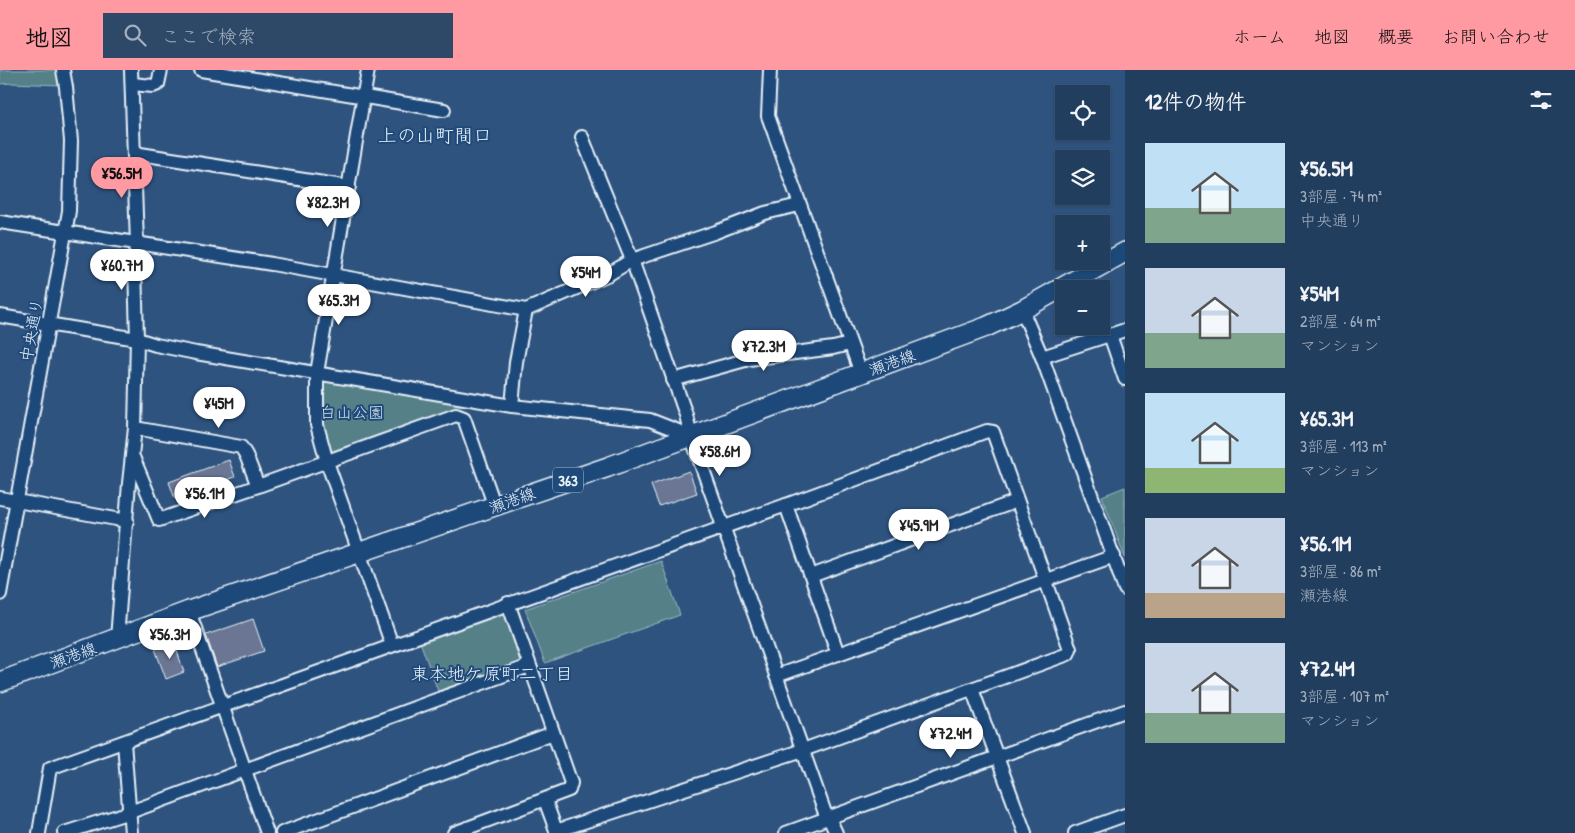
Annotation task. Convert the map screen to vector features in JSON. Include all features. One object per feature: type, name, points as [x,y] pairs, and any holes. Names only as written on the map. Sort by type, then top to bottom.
[{"type":"highway","name":"瀬港線","points":[[0,682],[189,611],[495,507],[868,372],[977,330],[1022,310],[1125,252]]},
{"type":"street","name":"中央通り","points":[[0,594],[65,233],[71,186],[71,141],[63,70]]},
{"type":"street","points":[[117,639],[135,428],[138,339],[131,70]]},
{"type":"street","points":[[132,84],[153,86],[158,84],[162,70]]},
{"type":"street","points":[[201,70],[444,110]]},
{"type":"street","points":[[368,70],[317,373],[317,425],[327,462],[392,645]]},
{"type":"street","points":[[770,70],[768,116],[861,373]]},
{"type":"street","points":[[582,137],[632,260],[686,415],[691,436],[776,676],[825,813],[836,833]]},
{"type":"street","points":[[134,153],[349,187]]},
{"type":"street","points":[[0,222],[334,275],[526,310],[610,274],[632,260],[716,232],[765,213],[799,204]]},
{"type":"street","points":[[512,406],[516,362],[526,310]]},
{"type":"street","points":[[1022,310],[1042,357],[1125,589]]},
{"type":"street","points":[[0,316],[138,339],[156,345],[196,353],[512,406],[650,420],[691,436]]},
{"type":"street","points":[[1042,357],[1125,330]]},
{"type":"street","points":[[1110,335],[1125,379]]},
{"type":"street","points":[[673,380],[749,359],[834,348],[850,344]]},
{"type":"street","points":[[132,455],[159,520],[456,415],[464,418],[495,507]]},
{"type":"street","points":[[135,428],[241,446],[258,486]]},
{"type":"street","points":[[39,833],[50,768],[786,505],[987,431],[993,432],[1070,649],[1068,654],[803,750],[557,832],[546,800]]},
{"type":"street","points":[[0,498],[127,521]]},
{"type":"street","points":[[811,576],[1017,501]]},
{"type":"street","points":[[786,505],[838,654]]},
{"type":"street","points":[[776,676],[1114,556]]},
{"type":"street","points":[[457,833],[569,790],[571,783],[508,604]]},
{"type":"street","points":[[189,611],[267,833]]},
{"type":"street","points":[[64,833],[130,812],[529,666]]},
{"type":"street","points":[[972,689],[1025,833]]},
{"type":"street","points":[[786,833],[1125,711]]},
{"type":"street","points":[[282,833],[553,733]]},
{"type":"street","points":[[124,742],[131,833]]},
{"type":"street","points":[[1075,833],[1125,815]]},
{"type":"green space","points":[[0,70],[56,70],[60,85],[0,84]]},
{"type":"green space","name":"白山公園","points":[[320,377],[465,404],[332,451],[322,424]]},
{"type":"green space","points":[[1125,487],[1125,558],[1102,496]]},
{"type":"green space","points":[[661,561],[680,615],[545,663],[525,609]]},
{"type":"green space","points":[[504,612],[520,662],[438,691],[419,639]]},
{"type":"building","points":[[229,460],[235,477],[175,499],[169,482]]},
{"type":"building","points":[[689,471],[697,493],[659,506],[651,485]]},
{"type":"building","points":[[253,619],[264,651],[217,667],[206,635]]},
{"type":"building","points":[[174,642],[184,672],[166,679],[155,649]]},
{"type":"district","name":"上の山町間口","points":[[435,135]]},
{"type":"district","name":"東本地ケ原町二丁目","points":[[492,673]]}]
